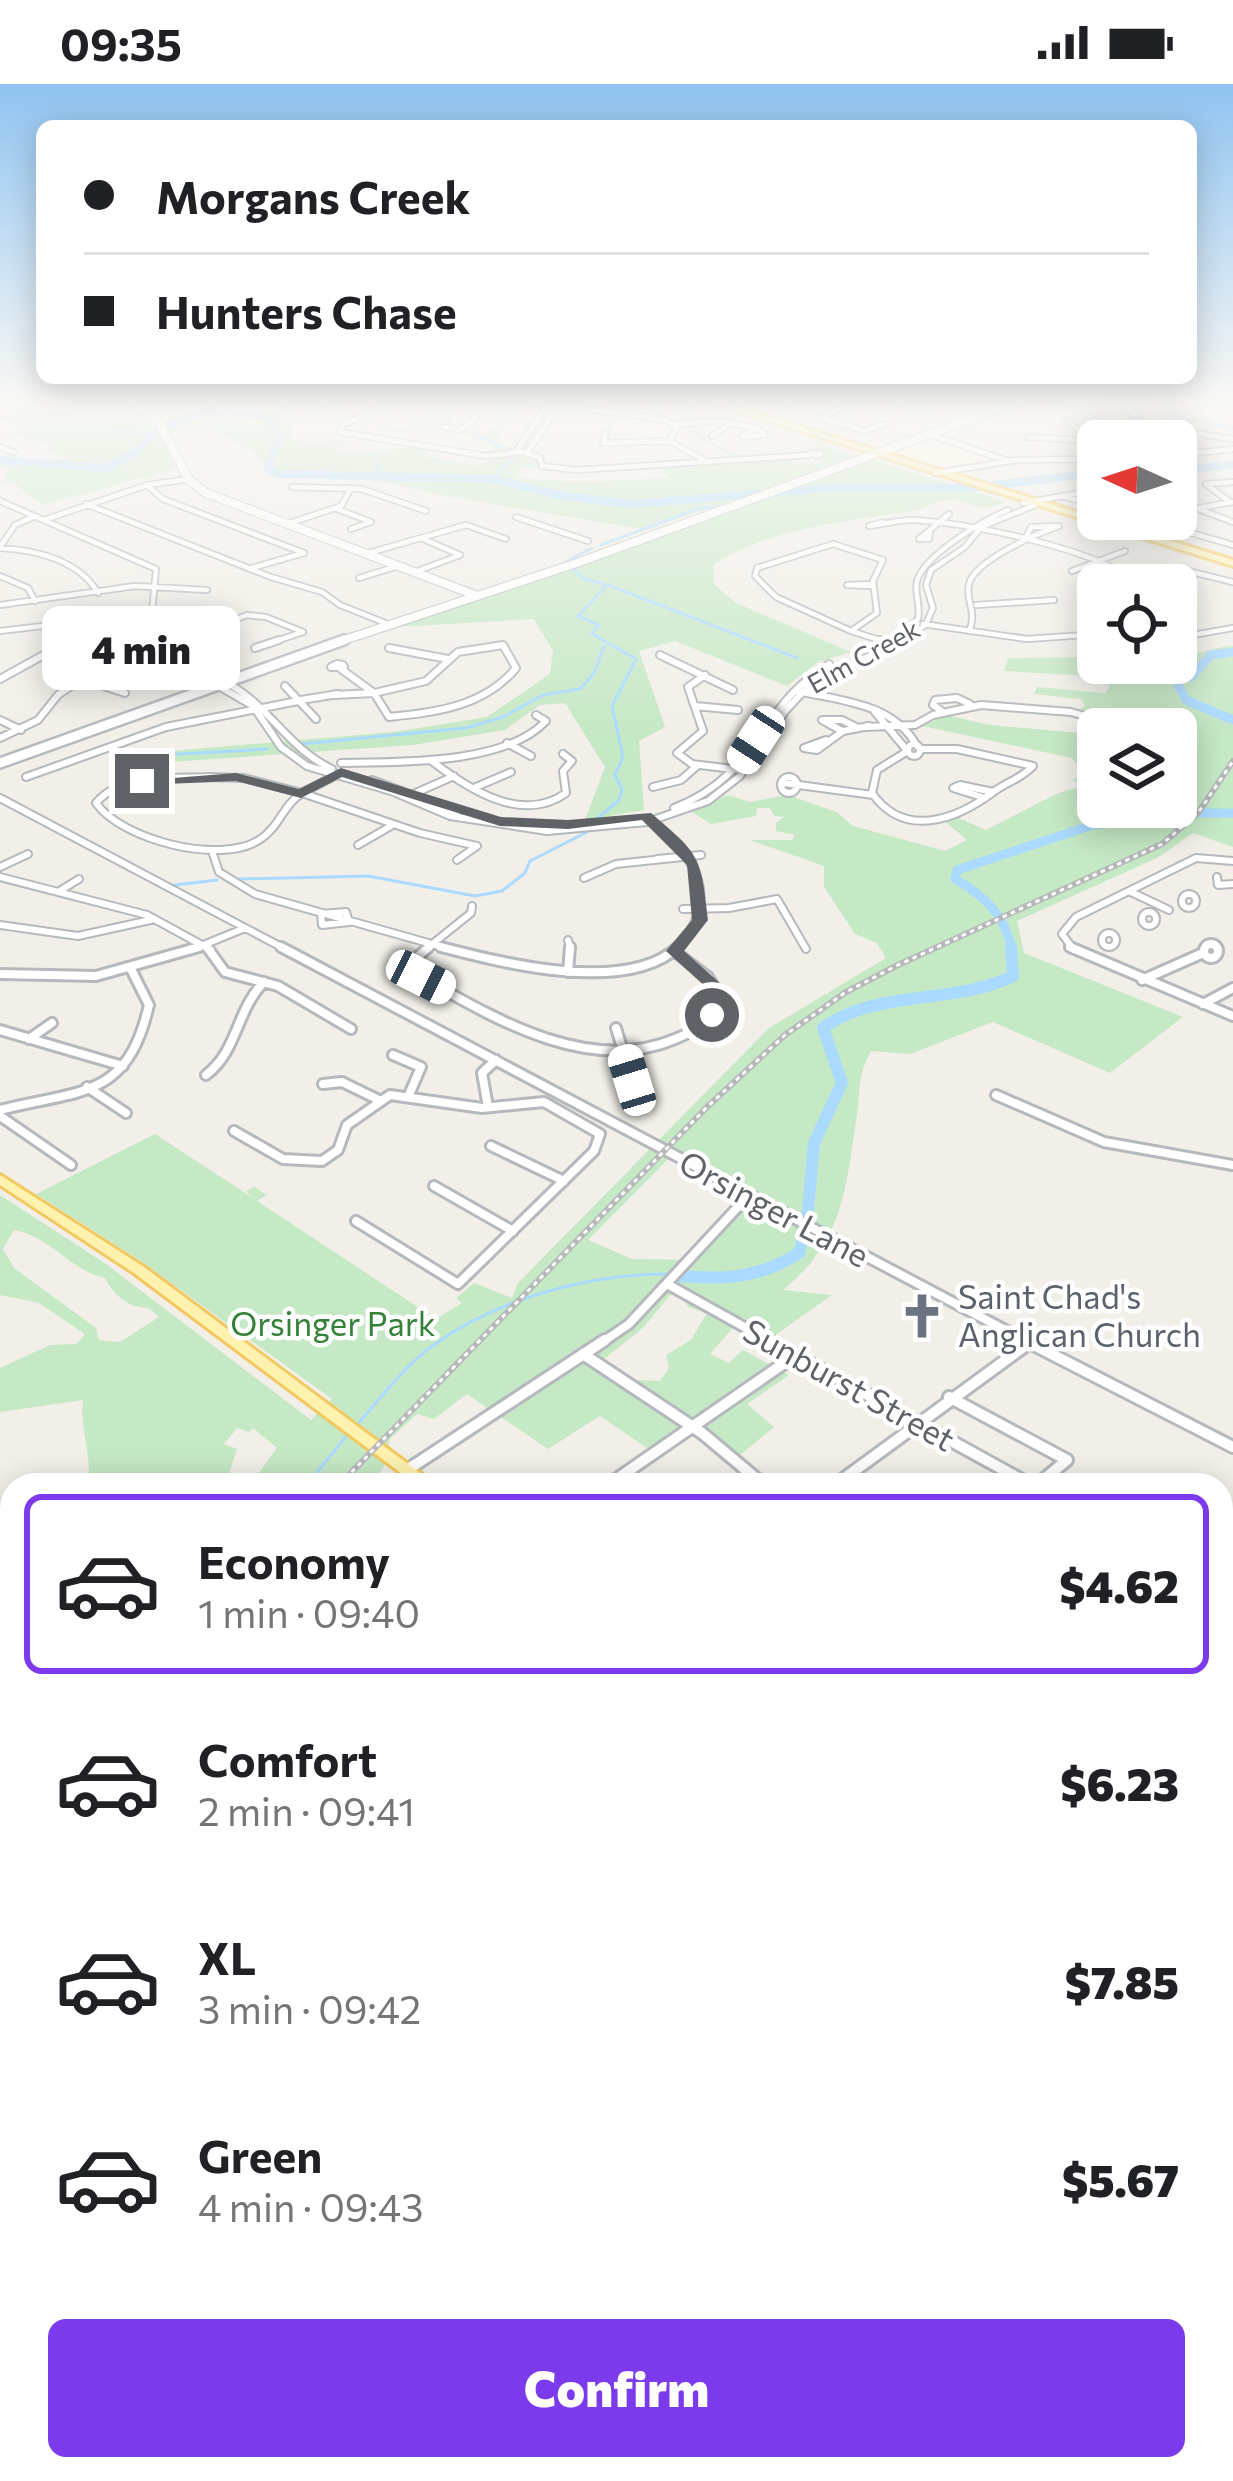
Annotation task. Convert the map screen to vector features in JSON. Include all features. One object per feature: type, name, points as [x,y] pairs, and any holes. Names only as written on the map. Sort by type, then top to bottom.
[{"type":"main road","points":[[255,512],[475,595]]},
{"type":"main road","points":[[0,763],[388,624],[610,551],[706,512]]},
{"type":"main road","points":[[1043,512],[1077,520]]},
{"type":"main road","points":[[1154,540],[1233,563]]},
{"type":"main road","points":[[461,590],[493,589]]},
{"type":"main road","points":[[452,603],[464,596],[461,590]]},
{"type":"main road","points":[[0,1179],[139,1270],[411,1473]]},
{"type":"street","points":[[22,512],[152,566],[159,574],[152,630],[158,641],[255,615],[303,632],[255,648]]},
{"type":"street","points":[[60,512],[15,525],[0,548],[31,552],[88,576],[98,592]]},
{"type":"street","points":[[106,512],[250,569],[310,587],[388,624]]},
{"type":"street","points":[[197,512],[304,553],[250,569]]},
{"type":"street","points":[[287,524],[324,512]]},
{"type":"street","points":[[346,512],[371,522],[351,530]]},
{"type":"street","name":"Elm Creek","points":[[648,818],[703,796],[736,770],[794,693],[827,671],[889,645],[922,624],[933,608],[927,576],[974,532],[1013,512]]},
{"type":"street","points":[[929,532],[949,514]]},
{"type":"street","points":[[506,517],[582,535],[610,551]]},
{"type":"street","points":[[883,522],[914,520],[1025,540],[1105,564]]},
{"type":"street","points":[[365,554],[466,525],[506,539]]},
{"type":"street","points":[[969,631],[976,604],[969,586],[972,576],[1042,528]]},
{"type":"street","points":[[1197,533],[1233,545]]},
{"type":"street","points":[[415,572],[452,562],[460,555],[420,538]]},
{"type":"street","points":[[851,631],[877,613],[873,585],[883,560],[833,544],[758,568],[755,576],[763,587],[851,631],[889,645]]},
{"type":"street","points":[[1072,571],[1124,551]]},
{"type":"street","points":[[783,558],[797,564]]},
{"type":"street","points":[[350,574],[363,579],[398,566]]},
{"type":"street","points":[[1197,573],[1233,582]]},
{"type":"street","points":[[0,576],[32,591],[35,601]]},
{"type":"street","points":[[0,604],[157,587],[206,590]]},
{"type":"street","points":[[976,604],[1054,600]]},
{"type":"street","points":[[0,631],[153,613]]},
{"type":"street","points":[[0,738],[43,716],[56,697],[82,679],[89,664],[75,646],[77,622]]},
{"type":"street","points":[[922,624],[1039,639],[1077,636]]},
{"type":"street","points":[[1197,634],[1233,628]]},
{"type":"street","name":"Elm Creek","points":[[158,641],[190,670],[262,708],[273,741],[286,754],[407,794],[443,814],[497,826],[568,830],[648,818],[710,801],[747,771],[794,693]]},
{"type":"street","points":[[26,778],[166,727],[218,714],[373,692],[424,681],[443,670],[458,652],[502,645],[516,665],[509,678],[453,707],[389,717],[373,692],[341,669]]},
{"type":"street","points":[[0,679],[49,652],[75,646]]},
{"type":"street","points":[[388,648],[448,659]]},
{"type":"street","points":[[660,655],[733,690]]},
{"type":"street","points":[[705,675],[688,684],[703,727],[700,735],[677,750],[680,758],[747,771]]},
{"type":"street","points":[[82,679],[125,693]]},
{"type":"street","points":[[284,686],[303,700],[316,719]]},
{"type":"street","points":[[794,693],[866,705],[904,724],[919,747],[918,754],[905,750],[869,709],[794,693]]},
{"type":"street","points":[[943,712],[933,705],[940,698],[957,698],[971,705]]},
{"type":"street","points":[[826,740],[843,731],[904,724],[971,705],[1077,714]]},
{"type":"street","points":[[695,706],[738,710]]},
{"type":"street","points":[[218,714],[223,729]]},
{"type":"street","points":[[457,860],[476,846],[392,826],[351,807],[301,794],[249,778],[131,783],[96,800],[103,813],[161,842],[212,851],[269,833],[280,823],[286,805],[301,794],[339,770],[433,762],[507,743],[538,734],[546,721],[536,715]]},
{"type":"street","points":[[0,719],[21,730]]},
{"type":"street","points":[[843,731],[831,725],[842,720],[860,727]]},
{"type":"street","points":[[700,735],[713,737]]},
{"type":"street","points":[[507,743],[531,756]]},
{"type":"street","points":[[784,783],[872,792],[890,812],[936,830],[944,828],[941,821],[1020,782],[1033,766],[957,749],[919,747]]},
{"type":"street","points":[[872,792],[886,772],[884,764],[905,750]]},
{"type":"street","points":[[433,762],[512,804],[556,803],[567,791],[563,771],[572,761],[563,754]]},
{"type":"street","points":[[653,788],[681,780],[698,765]]},
{"type":"street","points":[[476,787],[511,772]]},
{"type":"street","points":[[407,794],[451,774]]},
{"type":"street","points":[[194,793],[195,778]]},
{"type":"street","points":[[965,789],[989,795]]},
{"type":"street","name":"Orsinger Lane","points":[[0,798],[1233,1447]]},
{"type":"street","points":[[212,851],[214,866],[226,878],[321,914],[526,967],[618,970],[674,951],[695,932],[700,909],[690,856],[648,818]]},
{"type":"street","points":[[358,844],[392,826]]},
{"type":"street","points":[[0,867],[28,854]]},
{"type":"street","points":[[584,878],[611,865],[690,856]]},
{"type":"street","points":[[1233,861],[1196,858],[1064,926],[1063,939],[1074,951],[1233,1016]]},
{"type":"street","points":[[0,877],[155,919],[205,946],[225,972],[299,996],[351,1029]]},
{"type":"street","points":[[58,892],[79,879]]},
{"type":"street","points":[[1131,892],[1169,910]]},
{"type":"street","points":[[683,909],[777,899],[806,949]]},
{"type":"street","points":[[1156,916],[1183,904]]},
{"type":"street","points":[[472,906],[471,913],[414,963],[421,977],[556,1045],[587,1052],[624,1053],[678,1038],[705,1022],[716,1008],[718,994],[712,981],[674,951]]},
{"type":"street","points":[[0,925],[76,939],[121,932],[155,919]]},
{"type":"street","points":[[0,974],[66,980],[131,971],[245,928]]},
{"type":"street","points":[[568,940],[572,956],[568,971]]},
{"type":"street","points":[[1074,951],[1101,943]]},
{"type":"street","points":[[1142,980],[1203,953]]},
{"type":"street","points":[[0,1113],[57,1100],[123,1066],[137,1049],[149,1005],[131,971]]},
{"type":"street","points":[[206,1075],[228,1054],[237,1014],[264,982]]},
{"type":"street","points":[[1203,1004],[1233,988]]},
{"type":"street","points":[[29,1039],[52,1023]]},
{"type":"street","points":[[616,1028],[632,1080]]},
{"type":"street","points":[[0,1030],[123,1066]]},
{"type":"street","points":[[34,1052],[46,1044]]},
{"type":"street","points":[[393,1055],[421,1066],[409,1097]]},
{"type":"street","points":[[488,1107],[482,1073],[496,1060]]},
{"type":"street","points":[[323,1084],[346,1083],[379,1100]]},
{"type":"street","points":[[88,1087],[126,1113]]},
{"type":"street","points":[[234,1131],[292,1162],[322,1161],[338,1150],[347,1125],[390,1095],[488,1107],[544,1102],[599,1133],[601,1142],[458,1284],[356,1221]]},
{"type":"street","points":[[995,1095],[1105,1142],[1233,1165]]},
{"type":"street","points":[[0,1113],[71,1165]]},
{"type":"street","points":[[491,1146],[564,1181]]},
{"type":"street","points":[[434,1186],[513,1231]]},
{"type":"street","points":[[407,1470],[633,1321],[749,1195]]},
{"type":"street","name":"Sunburst Street","points":[[667,1284],[1007,1473]]},
{"type":"street","points":[[851,1473],[1029,1343]]},
{"type":"street","points":[[583,1354],[692,1427],[749,1473]]},
{"type":"street","points":[[625,1473],[796,1355]]},
{"type":"street","points":[[950,1397],[1067,1460],[1050,1473]]},
{"type":"green space","points":[[540,512],[697,512],[646,530]]},
{"type":"green space","points":[[725,512],[906,512],[786,534],[713,565],[714,584],[736,603],[851,652],[818,662],[787,686],[675,641],[639,651],[665,727],[639,741],[644,810],[585,820],[605,767],[565,703],[540,705],[505,730],[413,745],[141,764],[124,755],[394,732],[487,717],[550,674],[553,651],[534,619],[395,627]]},
{"type":"green space","name":"Orsinger Park","points":[[1233,646],[1233,847],[1193,833],[1157,858],[1017,921],[1024,953],[1183,1017],[1110,1073],[993,1022],[910,1054],[871,1051],[861,1075],[839,1211],[819,1252],[783,1290],[832,1295],[774,1336],[742,1317],[710,1354],[729,1363],[743,1350],[789,1375],[747,1404],[774,1427],[739,1456],[693,1421],[647,1448],[600,1416],[548,1449],[467,1394],[434,1419],[417,1414],[390,1439],[379,1473],[259,1473],[277,1448],[253,1428],[249,1432],[237,1428],[224,1444],[237,1449],[229,1473],[88,1473],[83,1400],[0,1412],[0,1368],[50,1345],[77,1344],[85,1334],[39,1303],[0,1295],[0,1195],[106,1264],[311,1420],[332,1399],[139,1260],[36,1194],[155,1134],[253,1198],[246,1191],[254,1187],[267,1195],[257,1201],[436,1319],[462,1303],[456,1298],[474,1283],[512,1298],[518,1283],[769,1028],[886,958],[877,943],[855,934],[824,887],[824,866],[750,840],[792,840],[795,835],[776,831],[776,823],[784,817],[774,816],[770,808],[757,808],[756,816],[711,824],[692,812],[727,795],[750,802],[787,795],[837,812],[853,826],[945,851],[967,840],[944,821],[954,816],[986,830],[1077,788],[1077,828],[1197,828],[1197,708],[1082,708],[1085,705],[1080,699],[1034,694],[1037,687],[1106,693],[1110,684],[1197,684],[1197,653]],"holes":[[[676,1151],[754,1193],[693,1260],[632,1259],[588,1240]],[[14,1230],[105,1278],[123,1300],[149,1308],[159,1317],[120,1342],[99,1340],[96,1328],[14,1268],[3,1249]],[[670,1295],[681,1295],[688,1307],[707,1313],[691,1340],[666,1355],[669,1368],[660,1381],[614,1379],[595,1366],[643,1328]]]},
{"type":"green space","points":[[1077,657],[1077,675],[1004,671],[1008,658]]},
{"type":"green space","points":[[946,715],[990,725],[1077,733],[1077,764],[1072,758],[922,726]]},
{"type":"waterway","points":[[601,545],[689,512]]},
{"type":"waterway","points":[[567,561],[592,548]]},
{"type":"waterway","points":[[574,569],[583,578],[607,585],[578,616],[599,625],[592,634],[636,659],[612,706],[623,757],[615,775],[622,790],[619,800],[598,818]]},
{"type":"waterway","points":[[608,585],[797,658]]},
{"type":"waterway","points":[[301,744],[466,728],[503,717],[543,695],[580,689],[594,673],[604,646]]},
{"type":"waterway","points":[[1233,652],[1211,655],[1191,677],[1173,675],[1186,700],[1233,720]]},
{"type":"waterway","points":[[146,756],[267,749]]},
{"type":"waterway","points":[[1012,950],[999,917],[976,892],[955,879],[957,870],[1093,825],[1169,813],[1233,813]]},
{"type":"waterway","points":[[239,879],[368,876],[475,896],[502,891],[525,873],[530,861],[587,832]]},
{"type":"waterway","points":[[175,885],[217,880]]},
{"type":"waterway","points":[[807,1222],[814,1143],[842,1083],[823,1028],[868,1007],[965,991],[1013,976],[1011,947]]},
{"type":"waterway","points":[[681,1276],[728,1277],[770,1268],[799,1253],[805,1230]]},
{"type":"waterway","points":[[354,1428],[420,1356],[484,1315],[575,1284],[668,1274]]},
{"type":"waterway","points":[[317,1473],[347,1435]]},
{"type":"railway","points":[[351,1473],[707,1107],[785,1035],[846,992],[898,965],[1162,844],[1198,813],[1233,761]]},
{"type":"place","name":"Saint Chad's Anglican Church","points":[[922,1316]]},
{"type":"route","points":[[142,781],[236,777],[301,794],[341,772],[401,787],[448,809],[500,821],[568,825],[646,816],[688,852],[695,865],[700,920],[690,938],[674,951],[715,987],[719,999],[712,1015]]}]
